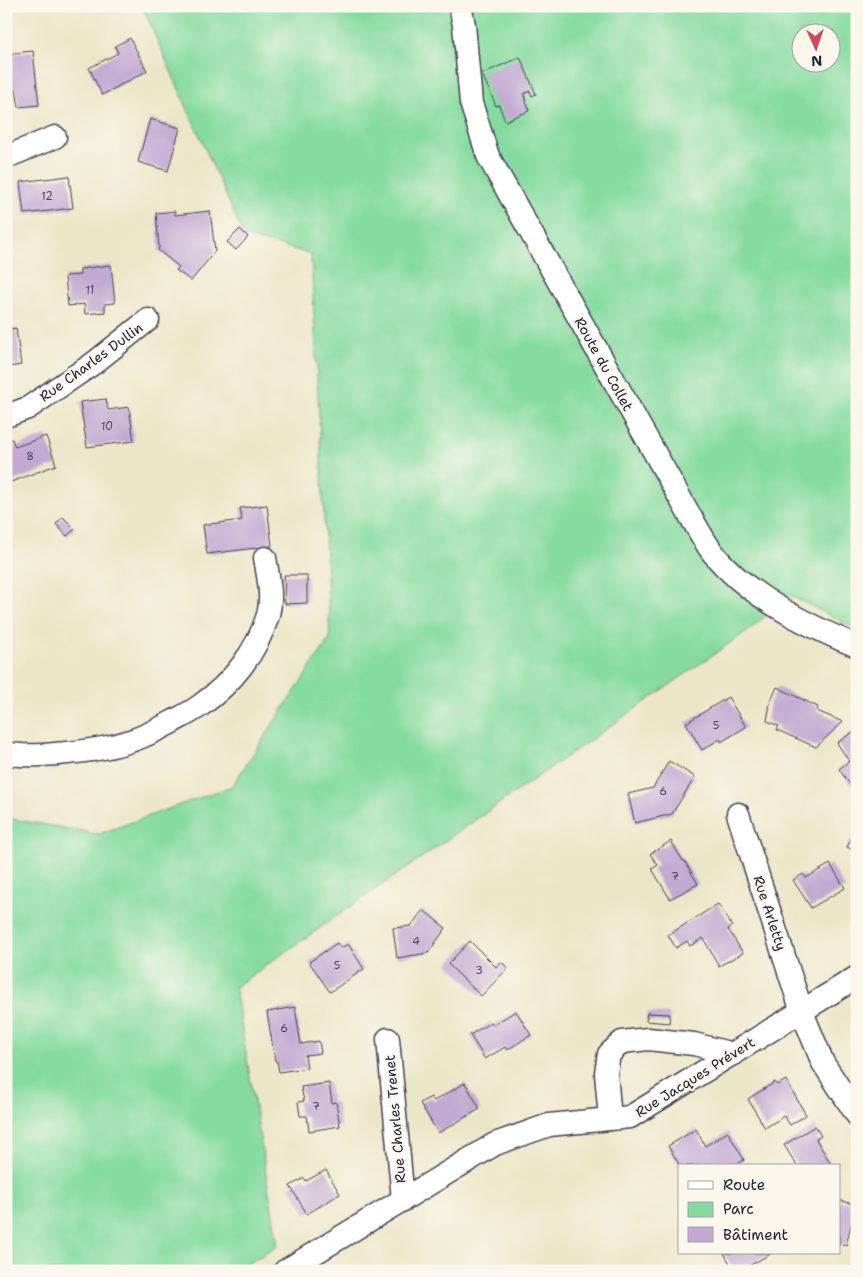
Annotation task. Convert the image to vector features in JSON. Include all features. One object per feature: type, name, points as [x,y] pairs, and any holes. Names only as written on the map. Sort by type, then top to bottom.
[{"type":"street","name":"Route du Collet","points":[[460,6],[464,25],[471,103],[488,156],[713,553],[742,583],[779,608],[833,636],[857,646]]},
{"type":"street","points":[[6,157],[55,137]]},
{"type":"street","name":"Rue Charles Dullin","points":[[6,416],[28,408],[94,363],[148,320]]},
{"type":"street","points":[[6,753],[14,755],[53,754],[93,750],[131,741],[162,727],[200,706],[225,686],[242,666],[262,631],[268,613],[270,593],[266,558]]},
{"type":"street","name":"Rue Arletty","points":[[738,814],[802,1012],[824,1063],[857,1114]]},
{"type":"street","name":"Rue Jacques Prévert","points":[[293,1268],[495,1144],[549,1125],[630,1117],[857,977]]},
{"type":"street","name":"Rue Charles Trenet","points":[[388,1039],[403,1200]]},
{"type":"street","points":[[610,1119],[606,1073],[609,1054],[622,1042],[648,1039],[694,1044],[733,1054]]},
{"type":"green space","points":[[142,6],[857,6],[857,629],[789,595],[753,627],[235,987],[278,1246],[235,1271],[6,1271],[6,818],[99,834],[232,786],[330,638],[311,254],[244,236]]},
{"type":"building","points":[[130,38],[147,71],[102,95],[89,68],[118,53],[115,46]]},
{"type":"building","points":[[33,51],[39,105],[19,107],[16,90],[6,91],[6,54]]},
{"type":"building","points":[[520,57],[536,94],[532,96],[530,91],[524,94],[529,111],[505,121],[499,105],[496,106],[482,74]]},
{"type":"building","points":[[150,119],[180,128],[168,171],[138,162]]},
{"type":"building","points":[[69,176],[73,208],[24,214],[20,182]]},
{"type":"building","points":[[175,211],[175,215],[210,211],[215,251],[191,281],[176,270],[179,267],[158,250],[156,213]]},
{"type":"building","points":[[240,229],[248,237],[236,250],[227,242]]},
{"type":"building","points":[[111,265],[115,303],[105,304],[105,312],[85,314],[84,304],[68,306],[65,276],[80,275],[80,269]]},
{"type":"building","points":[[16,328],[21,365],[9,367],[10,379],[6,380],[6,330]]},
{"type":"building","points":[[106,399],[108,410],[129,407],[134,441],[87,447],[80,402]]},
{"type":"building","points":[[46,436],[56,465],[11,482],[6,469],[6,441],[12,439],[15,447]]},
{"type":"building","points":[[267,505],[272,546],[207,554],[203,525],[242,520],[240,508]]},
{"type":"building","points":[[63,517],[75,529],[67,536],[56,524]]},
{"type":"building","points":[[284,575],[307,575],[307,603],[285,604]]},
{"type":"building","points":[[777,687],[818,707],[817,711],[843,722],[816,747],[777,730],[779,726],[767,721],[770,703]]},
{"type":"building","points":[[728,697],[746,727],[721,742],[720,739],[702,750],[686,723]]},
{"type":"building","points":[[857,729],[857,788],[854,790],[839,769],[849,761],[837,743]]},
{"type":"building","points":[[669,761],[695,777],[672,814],[635,823],[628,794],[653,788]]},
{"type":"building","points":[[857,828],[857,852],[847,847]]},
{"type":"building","points":[[671,841],[698,884],[670,899],[652,869],[658,865],[650,854]]},
{"type":"building","points":[[830,864],[845,888],[811,908],[793,880],[803,874],[806,878]]},
{"type":"building","points":[[718,904],[732,926],[728,929],[743,953],[719,966],[703,938],[690,946],[687,941],[676,948],[668,935]]},
{"type":"building","points":[[423,910],[446,928],[428,953],[397,958],[393,928],[411,926]]},
{"type":"building","points":[[470,941],[496,967],[501,962],[508,968],[481,996],[448,964]]},
{"type":"building","points":[[337,943],[341,948],[348,944],[364,969],[330,992],[309,962]]},
{"type":"building","points":[[295,1007],[301,1044],[319,1041],[321,1053],[305,1055],[307,1068],[279,1072],[277,1061],[275,1061],[267,1012]]},
{"type":"building","points":[[516,1011],[531,1035],[507,1050],[505,1047],[485,1059],[470,1035],[491,1022],[493,1025]]},
{"type":"building","points":[[647,1013],[670,1014],[669,1023],[646,1021]]},
{"type":"building","points":[[786,1080],[806,1115],[790,1125],[784,1116],[765,1128],[748,1099],[775,1082],[777,1085]]},
{"type":"building","points":[[329,1083],[332,1103],[336,1102],[340,1126],[309,1131],[307,1116],[300,1116],[298,1102],[304,1101],[301,1087]]},
{"type":"building","points":[[465,1083],[480,1109],[438,1133],[420,1103],[431,1097],[434,1101]]},
{"type":"building","points":[[815,1126],[821,1136],[816,1139],[831,1164],[796,1164],[784,1145]]},
{"type":"building","points":[[696,1129],[705,1146],[728,1132],[744,1160],[737,1164],[679,1164],[668,1146]]},
{"type":"building","points":[[326,1170],[340,1194],[307,1214],[290,1186],[304,1178],[306,1181]]},
{"type":"building","points":[[840,1200],[856,1205],[846,1245],[840,1244]]},
{"type":"building","points":[[725,1254],[770,1254],[740,1271],[734,1271]]}]
